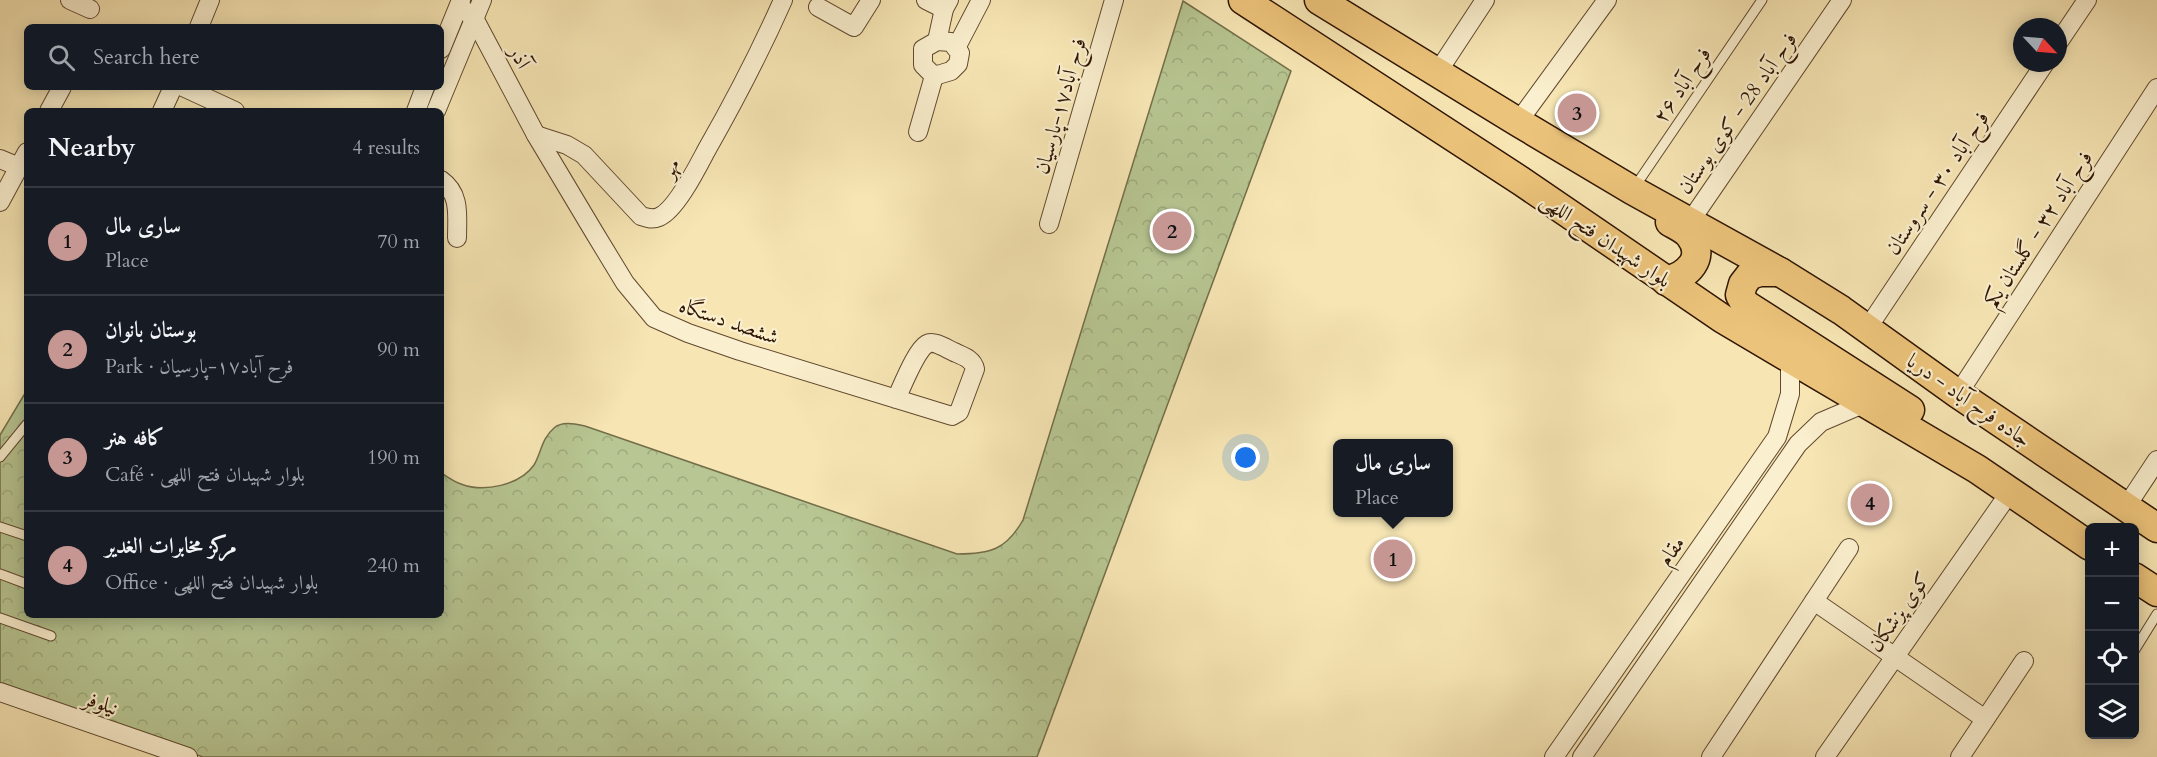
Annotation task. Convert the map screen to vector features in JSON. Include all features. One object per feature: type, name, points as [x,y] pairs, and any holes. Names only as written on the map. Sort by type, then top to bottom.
[{"type":"main road","name":"بلوار شهیدان فتح اللهی","points":[[1243,0],[1521,181],[1723,319],[1863,404],[1977,469]]},
{"type":"main road","points":[[1319,0],[1437,74],[1632,190],[1780,272]]},
{"type":"main road","points":[[1576,156],[1591,173],[1689,234],[1695,245],[1697,257],[1690,269],[1682,276],[1666,280]]},
{"type":"main road","points":[[1780,272],[1760,272],[1750,275],[1743,284],[1740,295],[1744,304],[1920,416],[1977,469],[2085,543]]},
{"type":"main road","name":"جاده فرح آباد - دریا","points":[[1780,272],[1867,328],[1958,394],[2157,528]]},
{"type":"main road","points":[[2135,577],[2157,592]]},
{"type":"street","points":[[70,0],[90,9]]},
{"type":"street","points":[[200,24],[210,0]]},
{"type":"street","points":[[437,108],[482,0]]},
{"type":"street","name":"مهر","points":[[536,135],[575,149],[584,155],[641,216],[650,219],[660,217],[682,194],[733,105],[764,45],[783,0]]},
{"type":"street","points":[[818,7],[854,27],[871,0]]},
{"type":"street","points":[[926,0],[946,5],[937,41]]},
{"type":"street","points":[[956,48],[981,0]]},
{"type":"street","name":"فرح آباد۱۷-پارسیان","points":[[1048,224],[1114,0]]},
{"type":"street","points":[[1437,74],[1485,0]]},
{"type":"street","points":[[1518,122],[1607,0]]},
{"type":"street","name":"فرح آباد 28 - کوی بوستان","points":[[1689,222],[1842,0]]},
{"type":"street","points":[[2067,30],[2087,0]]},
{"type":"street","points":[[444,42],[460,3]]},
{"type":"street","name":"آذر","points":[[460,3],[474,18],[536,135]]},
{"type":"street","points":[[937,41],[951,42],[960,53],[958,64],[951,72],[934,76],[923,65],[923,49],[937,41]]},
{"type":"street","name":"فرح آباد ۳۰ - سروستان","points":[[1867,328],[2039,72]]},
{"type":"street","points":[[918,132],[934,76]]},
{"type":"street","name":"فرح آباد ۳۲ - گلستان یکم","points":[[1958,394],[2157,88]]},
{"type":"street","points":[[51,108],[60,90]]},
{"type":"street","points":[[163,108],[172,90]]},
{"type":"street","points":[[190,90],[228,108]]},
{"type":"street","points":[[417,108],[424,90]]},
{"type":"street","name":"ششصد دستگاه","points":[[536,135],[625,284],[654,318],[688,333],[896,399],[952,416],[959,412],[975,369],[974,364],[933,343],[927,344],[920,351],[896,399]]},
{"type":"street","points":[[0,159],[23,159],[0,202]]},
{"type":"street","points":[[444,182],[452,188],[457,200],[457,238]]},
{"type":"street","name":"مقام","points":[[1554,757],[1777,437],[1790,394],[1790,358]]},
{"type":"street","name":"مقام","points":[[1582,757],[1798,444],[1821,422],[1863,404]]},
{"type":"street","points":[[2126,507],[2157,460]]},
{"type":"street","name":"کوی پزشکان","points":[[1825,757],[2010,492]]},
{"type":"street","points":[[1711,757],[1849,548]]},
{"type":"street","points":[[1814,601],[1985,719]]},
{"type":"street","points":[[1960,757],[2024,661]]},
{"type":"street","name":"نیلوفر","points":[[0,692],[188,757]]},
{"type":"lane","name":"فرح آباد ۲۶","points":[[1632,190],[1762,0]]},
{"type":"lane","points":[[0,457],[24,429]]},
{"type":"lane","points":[[0,527],[24,535]]},
{"type":"lane","points":[[0,574],[24,583]]},
{"type":"lane","points":[[2139,643],[2157,614]]},
{"type":"lane","points":[[0,618],[51,636]]},
{"type":"green space","points":[[1183,1],[1291,71],[1037,757],[203,757],[0,687],[0,435],[24,395],[24,618],[444,618],[444,475],[470,487],[491,487],[511,482],[528,472],[534,465],[550,432],[557,426],[565,424],[585,426],[957,554],[979,553],[996,548],[1010,538],[1023,520]]},
{"type":"place","name":"کافه هنر","points":[[1577,113]]},
{"type":"place","name":"بوستان بانوان","points":[[1172,231]]},
{"type":"place","name":"مرکز مخابرات الغدیر","points":[[1870,503]]},
{"type":"place","name":"ساری مال","points":[[1393,559]]}]
